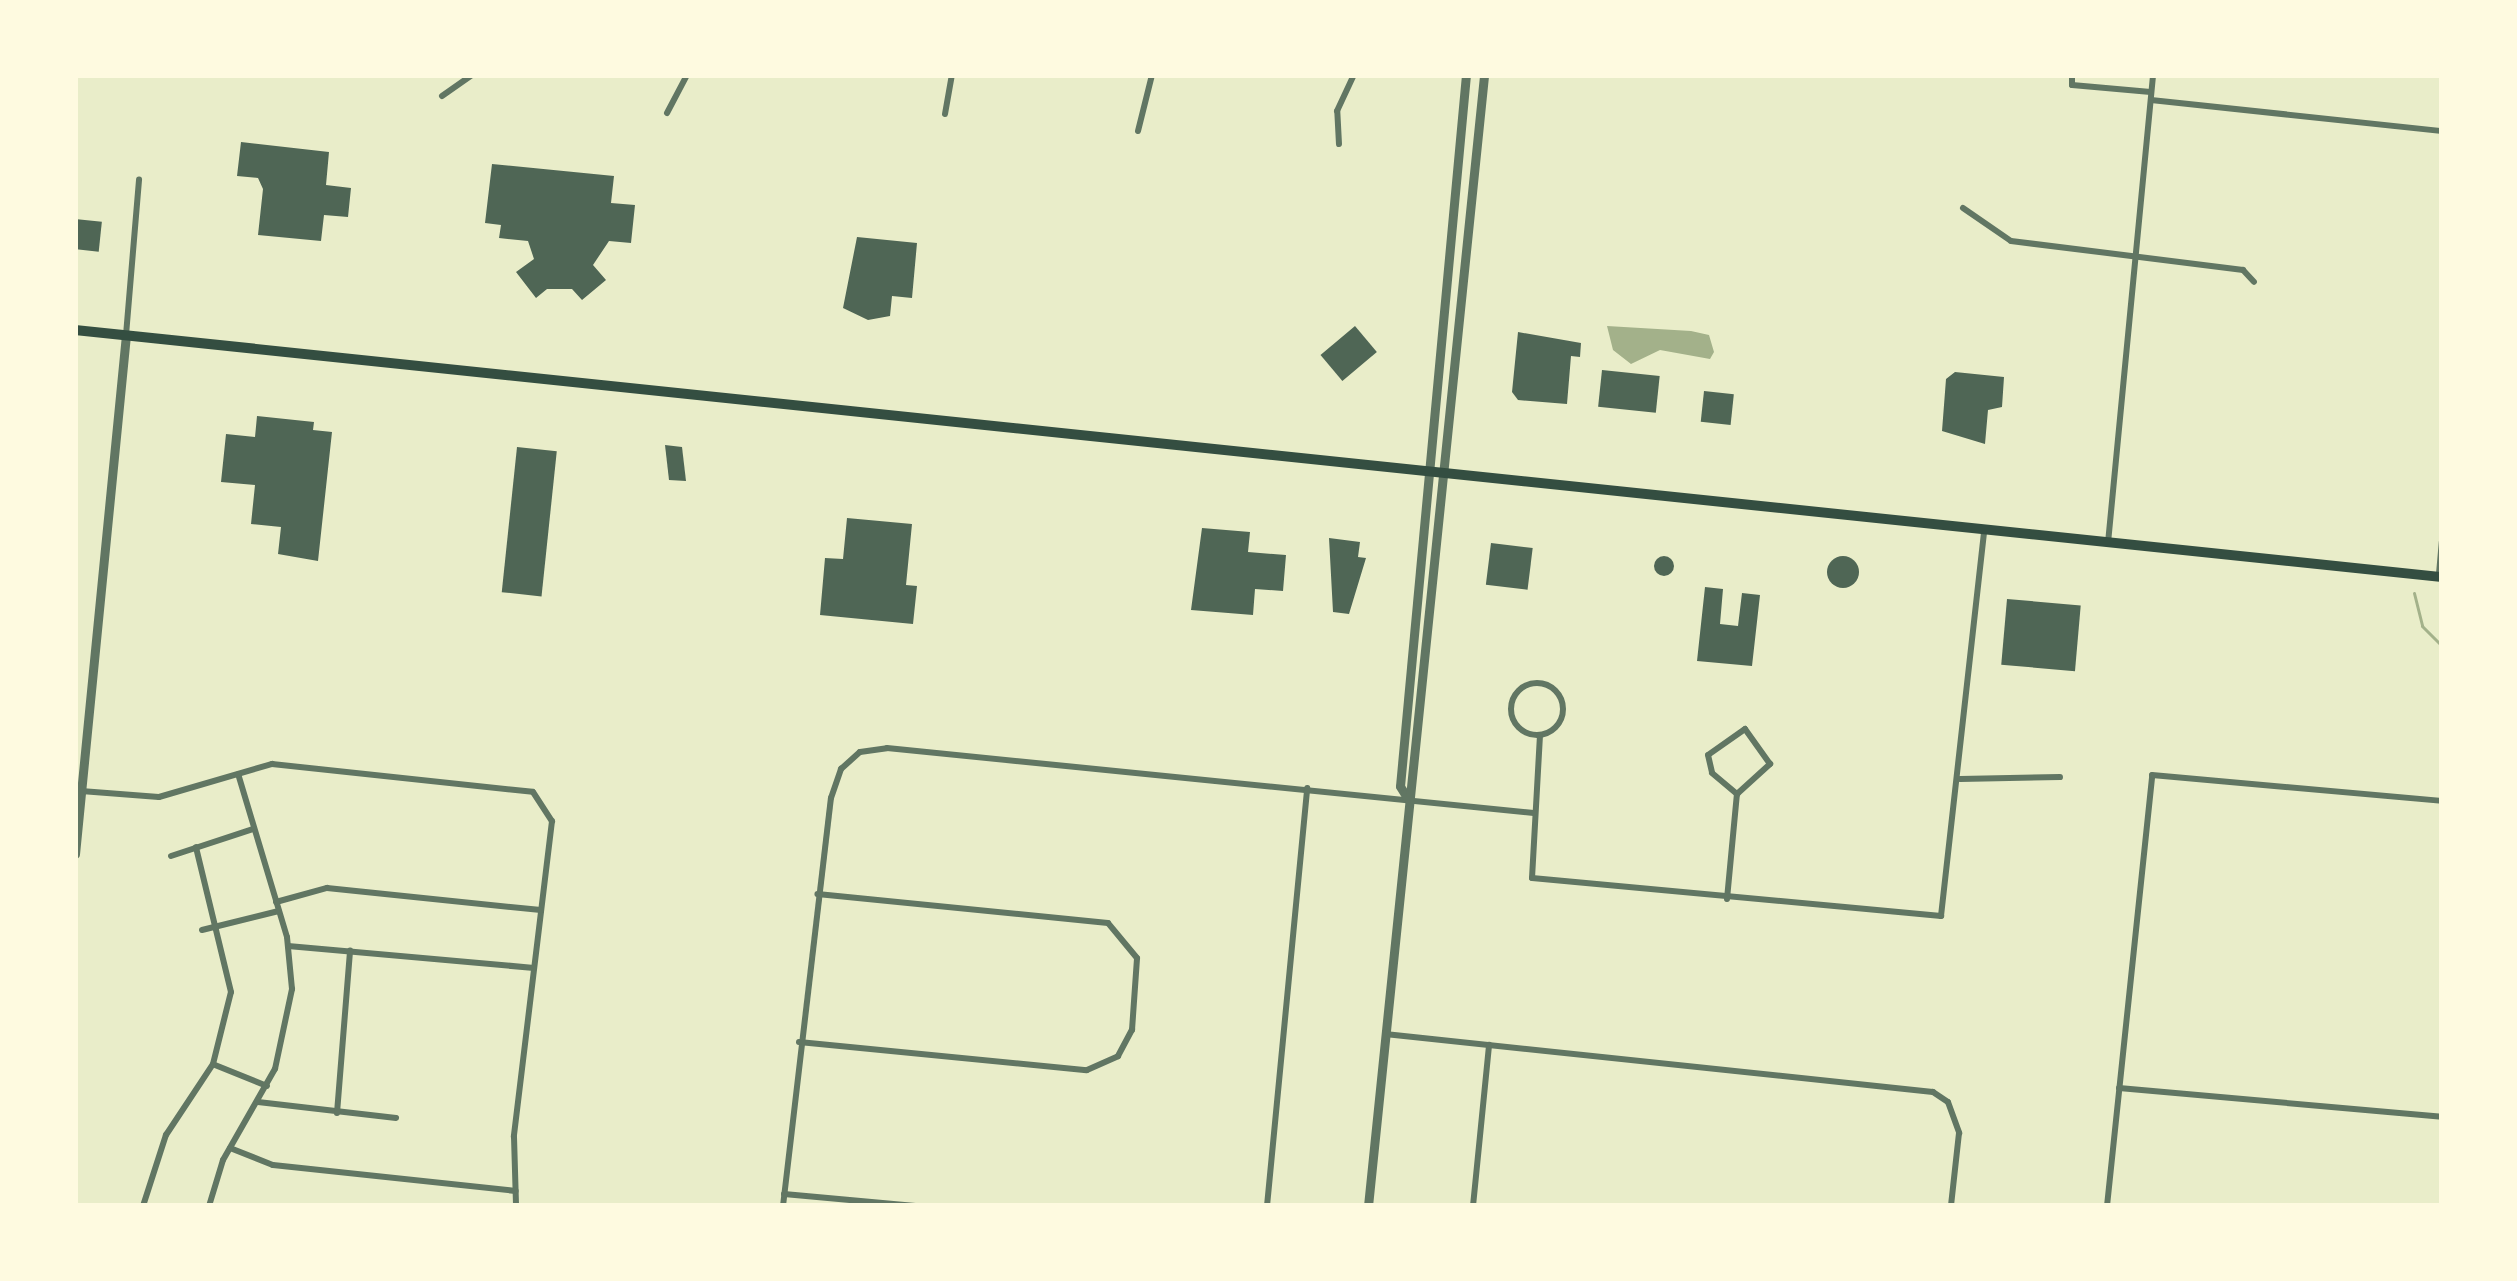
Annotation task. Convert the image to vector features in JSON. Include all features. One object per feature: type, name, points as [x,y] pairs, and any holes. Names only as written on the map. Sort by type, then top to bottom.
[{"type":"main road","points":[[75,330],[2440,577]]},
{"type":"street","points":[[442,96],[472,75]]},
{"type":"street","points":[[668,113],[687,75]]},
{"type":"street","points":[[945,114],[952,75]]},
{"type":"street","points":[[1138,130],[1152,75]]},
{"type":"street","points":[[1339,144],[1337,111],[1354,75]]},
{"type":"street","points":[[1408,800],[1400,785],[1466,75]]},
{"type":"street","points":[[1369,1206],[1408,800],[1416,788],[1448,475],[1484,75]]},
{"type":"street","points":[[2072,75],[2072,85],[2442,130]]},
{"type":"street","points":[[2108,543],[2153,75]]},
{"type":"street","points":[[75,854],[139,180]]},
{"type":"street","points":[[1964,208],[2012,242],[2243,270],[2254,282]]},
{"type":"street","points":[[1540,735],[1518,726],[1511,711],[1520,689],[1535,682],[1552,687],[1563,701],[1562,719],[1540,735],[1532,878],[1941,916],[1960,779],[1984,530]]},
{"type":"street","points":[[2440,577],[2442,542]]},
{"type":"street","points":[[1727,898],[1737,794],[1770,764],[1745,729],[1708,755],[1712,773],[1737,794]]},
{"type":"street","points":[[783,1206],[831,799],[850,760],[887,748],[1534,813]]},
{"type":"street","points":[[81,791],[159,796],[272,764],[533,792],[552,820],[514,1137],[516,1206]]},
{"type":"street","points":[[209,1206],[230,1148],[267,1086],[292,989],[277,906],[238,774]]},
{"type":"street","points":[[2108,1206],[2152,775],[2442,801]]},
{"type":"street","points":[[1960,779],[2060,777]]},
{"type":"street","points":[[1267,1206],[1306,788]]},
{"type":"street","points":[[171,856],[254,829]]},
{"type":"street","points":[[143,1206],[166,1135],[213,1064],[231,992],[221,926],[196,847]]},
{"type":"street","points":[[202,930],[327,888],[541,910]]},
{"type":"street","points":[[799,1042],[1087,1070],[1118,1056],[1132,1030],[1137,958],[1108,923],[817,894]]},
{"type":"street","points":[[287,946],[534,968]]},
{"type":"street","points":[[337,1113],[350,951]]},
{"type":"street","points":[[1385,1034],[1921,1090],[1948,1102],[1959,1133],[1951,1206]]},
{"type":"street","points":[[1473,1206],[1489,1045]]},
{"type":"street","points":[[213,1064],[267,1086]]},
{"type":"street","points":[[2119,1088],[2442,1117]]},
{"type":"street","points":[[258,1102],[396,1118]]},
{"type":"street","points":[[230,1148],[273,1165],[516,1191]]},
{"type":"street","points":[[784,1194],[915,1206]]},
{"type":"shaded area","points":[[1607,326],[1709,335],[1714,352],[1710,359],[1660,350],[1631,364],[1613,350]]},
{"type":"building","points":[[241,142],[329,152],[326,185],[351,188],[348,217],[324,215],[321,241],[258,235],[263,189],[258,178],[237,176]]},
{"type":"building","points":[[492,164],[614,176],[611,203],[635,205],[631,243],[609,241],[593,265],[606,280],[582,300],[572,289],[547,289],[536,298],[516,272],[534,259],[528,241],[499,238],[501,225],[485,223]]},
{"type":"building","points":[[75,219],[102,222],[99,252],[75,249]]},
{"type":"building","points":[[857,237],[917,243],[912,298],[892,296],[890,316],[868,320],[843,308]]},
{"type":"building","points":[[1355,326],[1377,352],[1342,381],[1321,355]]},
{"type":"building","points":[[1518,332],[1581,343],[1580,357],[1571,356],[1567,404],[1518,400],[1512,392]]},
{"type":"building","points":[[1602,370],[1660,376],[1656,413],[1598,407]]},
{"type":"building","points":[[1955,372],[2004,377],[2002,407],[1988,410],[1985,444],[1942,431],[1946,379]]},
{"type":"building","points":[[1704,391],[1734,394],[1731,425],[1701,422]]},
{"type":"building","points":[[257,416],[314,422],[313,430],[332,432],[318,561],[278,554],[281,527],[251,524],[255,485],[221,482],[226,434],[255,437]]},
{"type":"building","points":[[665,445],[682,447],[686,481],[669,480]]},
{"type":"building","points":[[517,447],[557,451],[542,596],[502,592]]},
{"type":"building","points":[[847,518],[912,524],[906,585],[917,586],[913,624],[820,615],[825,558],[843,559]]},
{"type":"building","points":[[1202,528],[1250,532],[1248,552],[1286,555],[1283,591],[1255,589],[1253,615],[1191,610]]},
{"type":"building","points":[[1329,538],[1360,542],[1358,557],[1366,558],[1349,614],[1333,612]]},
{"type":"building","points":[[1491,543],[1533,548],[1528,590],[1486,585]]},
{"type":"building","points":[[1664,556],[1674,566],[1664,576],[1654,566]]},
{"type":"building","points":[[1843,556],[1854,561],[1859,572],[1854,583],[1843,588],[1832,583],[1827,572],[1832,561]]},
{"type":"building","points":[[1705,587],[1723,589],[1720,624],[1738,626],[1742,593],[1760,595],[1752,666],[1697,661]]},
{"type":"building","points":[[2007,599],[2081,605],[2075,671],[2001,665]]},
{"type":"waterway","points":[[2414,593],[2422,626],[2442,646]]}]
